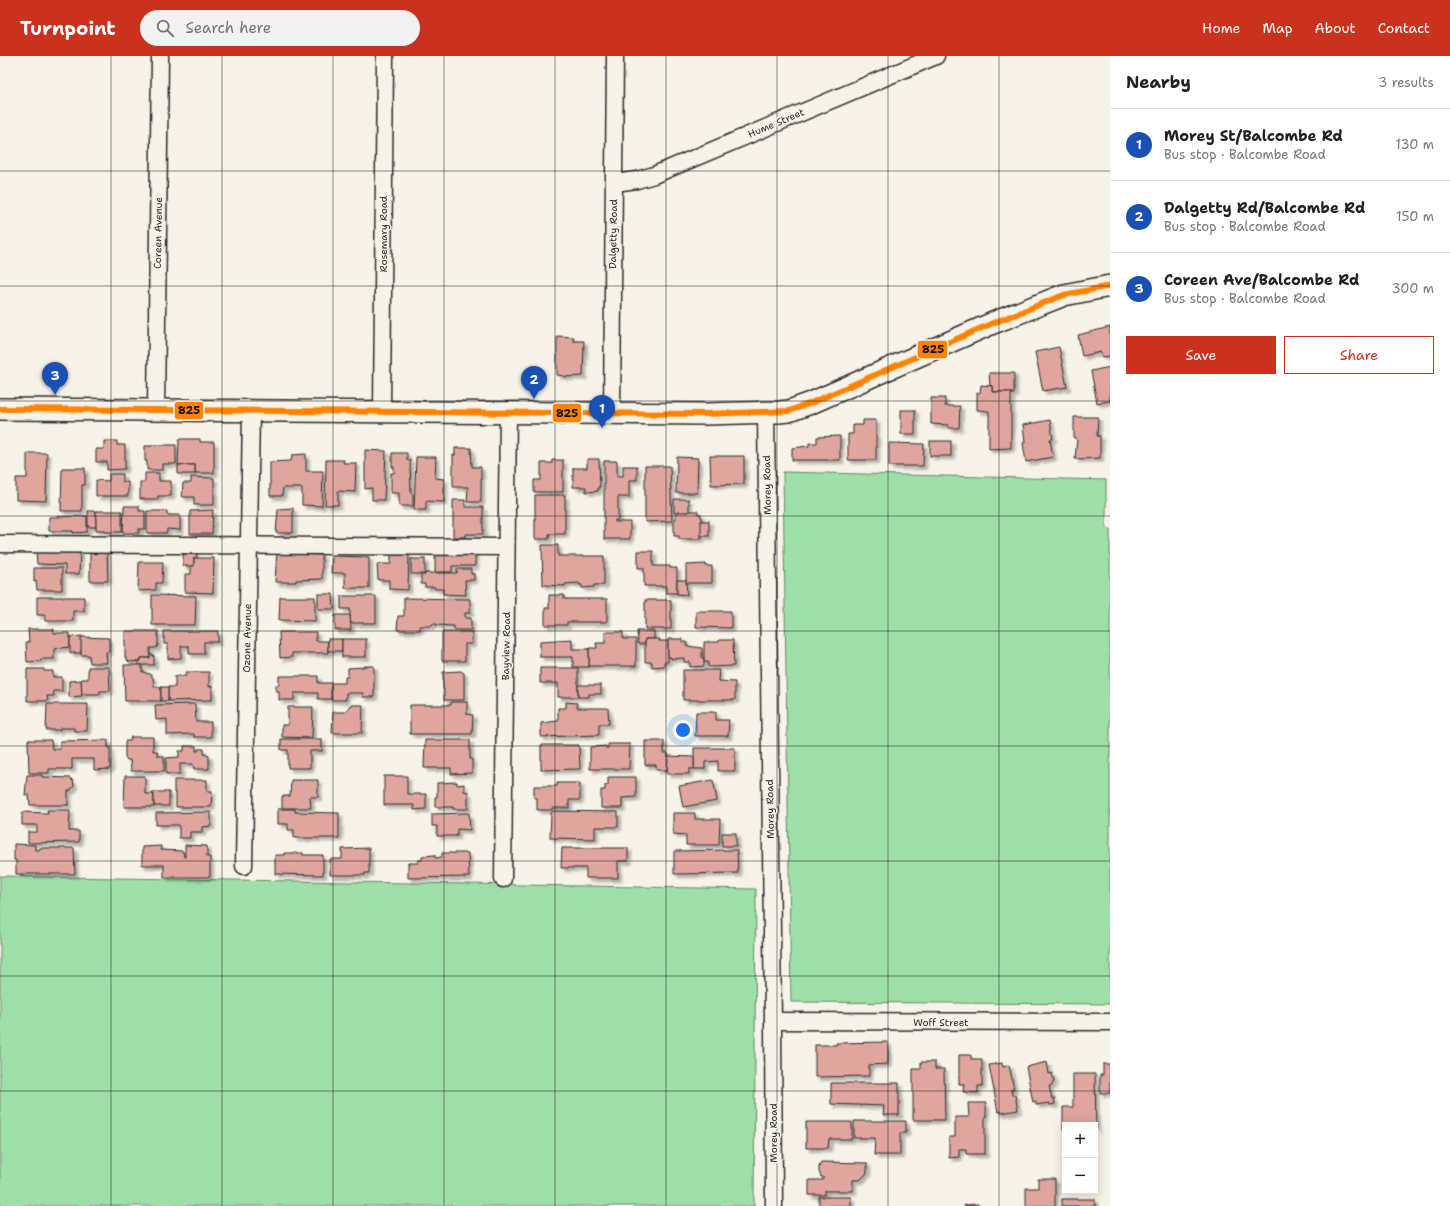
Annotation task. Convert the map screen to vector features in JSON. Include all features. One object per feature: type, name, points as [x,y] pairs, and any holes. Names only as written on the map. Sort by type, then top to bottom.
[{"type":"main road","points":[[0,408],[612,413],[766,413],[789,411],[806,405],[993,323],[1064,295],[1110,286]]},
{"type":"street","name":"Coreen Avenue","points":[[156,410],[160,56]]},
{"type":"street","name":"Rosemary Road","points":[[382,412],[385,56]]},
{"type":"street","name":"Dalgetty Road","points":[[612,413],[615,56]]},
{"type":"street","name":"Hume Street","points":[[614,183],[637,180],[654,175],[936,56]]},
{"type":"street","name":"Ozone Avenue","points":[[244,866],[251,410]]},
{"type":"street","name":"Bayview Road","points":[[503,879],[508,412]]},
{"type":"street","name":"Morey Road","points":[[766,413],[774,1206]]},
{"type":"street","points":[[0,544],[506,547]]},
{"type":"street","name":"Woff Street","points":[[773,1021],[1110,1022]]},
{"type":"green space","points":[[783,472],[1106,480],[1106,528],[1110,529],[1110,1004],[791,1002]]},
{"type":"green space","points":[[0,876],[756,889],[754,1206],[0,1206]]},
{"type":"building","points":[[1110,327],[1110,356],[1102,357],[1101,352],[1082,356],[1078,335]]},
{"type":"building","points":[[557,336],[574,337],[573,341],[584,341],[583,376],[564,377],[557,375]]},
{"type":"building","points":[[1059,347],[1067,387],[1043,391],[1035,352]]},
{"type":"building","points":[[1110,367],[1110,401],[1097,403],[1091,371]]},
{"type":"building","points":[[989,373],[1014,373],[1014,394],[1011,394],[1011,392],[992,392]]},
{"type":"building","points":[[981,385],[992,386],[992,392],[1011,392],[1011,448],[989,449],[989,411],[977,410],[977,393],[980,393]]},
{"type":"building","points":[[931,398],[945,398],[945,406],[960,406],[959,428],[949,428],[948,425],[931,424]]},
{"type":"building","points":[[901,410],[915,410],[915,434],[901,434]]},
{"type":"building","points":[[1074,417],[1098,417],[1097,436],[1100,436],[1100,458],[1075,459],[1077,439],[1074,438]]},
{"type":"building","points":[[863,420],[876,420],[876,460],[848,460],[848,434],[853,434],[853,425],[863,425]]},
{"type":"building","points":[[1050,420],[1053,439],[1050,439],[1053,457],[1026,462],[1023,443],[1025,442],[1023,425]]},
{"type":"building","points":[[840,436],[840,460],[792,460],[792,448],[809,446],[809,443],[817,443],[817,437]]},
{"type":"building","points":[[179,439],[200,439],[200,442],[214,442],[214,473],[195,473],[195,465],[178,465]]},
{"type":"building","points":[[104,441],[117,441],[117,445],[125,445],[125,469],[107,470],[107,462],[96,462],[96,449],[104,449]]},
{"type":"building","points":[[930,441],[951,441],[951,456],[930,456]]},
{"type":"building","points":[[889,443],[924,444],[923,466],[889,466]]},
{"type":"building","points":[[176,445],[176,464],[162,464],[162,470],[147,470],[147,461],[145,461],[145,446]]},
{"type":"building","points":[[455,448],[471,448],[472,467],[481,467],[481,502],[467,502],[468,487],[453,487],[453,455],[455,455]]},
{"type":"building","points":[[365,450],[386,451],[384,500],[372,500],[372,488],[365,489]]},
{"type":"building","points":[[27,453],[47,453],[46,501],[16,500],[16,478],[27,478]]},
{"type":"building","points":[[392,453],[407,453],[407,460],[410,460],[413,506],[399,506],[399,493],[391,493],[391,473],[394,473],[394,467],[392,467]]},
{"type":"building","points":[[306,454],[306,471],[323,471],[322,506],[302,505],[302,488],[283,488],[282,496],[270,496],[270,462],[291,461],[292,455]]},
{"type":"building","points":[[710,456],[744,456],[744,484],[711,485]]},
{"type":"building","points":[[416,457],[436,457],[435,478],[444,479],[444,502],[426,501],[426,510],[414,510]]},
{"type":"building","points":[[677,457],[698,458],[697,493],[676,493]]},
{"type":"building","points":[[587,459],[599,459],[600,487],[598,487],[598,491],[586,492],[586,487],[573,487],[573,468],[587,468]]},
{"type":"building","points":[[326,460],[344,460],[343,463],[356,463],[355,492],[338,491],[338,505],[325,505]]},
{"type":"building","points":[[552,460],[563,460],[563,492],[534,492],[534,480],[541,480],[541,463],[552,463]]},
{"type":"building","points":[[604,461],[617,461],[617,476],[623,476],[623,466],[637,466],[637,480],[629,480],[629,497],[618,497],[618,520],[615,520],[615,522],[630,522],[630,539],[604,539]]},
{"type":"building","points":[[178,465],[195,465],[195,474],[178,474]]},
{"type":"building","points":[[645,466],[670,466],[672,521],[645,522]]},
{"type":"building","points":[[62,468],[85,468],[85,485],[82,485],[82,511],[61,511]]},
{"type":"building","points":[[145,473],[159,473],[159,481],[171,481],[171,496],[158,496],[158,499],[140,499],[140,482],[145,482]]},
{"type":"building","points":[[109,474],[123,474],[123,482],[128,482],[128,496],[96,496],[96,480],[109,481]]},
{"type":"building","points":[[191,477],[214,478],[214,505],[194,505],[194,497],[182,497],[183,483],[191,483]]},
{"type":"building","points":[[535,495],[565,495],[565,534],[549,534],[549,539],[535,539]]},
{"type":"building","points":[[674,499],[689,499],[689,512],[674,513]]},
{"type":"building","points":[[453,500],[465,500],[465,507],[483,507],[483,534],[465,534],[465,537],[453,537]]},
{"type":"building","points":[[124,506],[139,506],[139,511],[145,511],[145,529],[139,529],[139,533],[123,533]]},
{"type":"building","points":[[293,508],[293,533],[276,533],[278,509]]},
{"type":"building","points":[[213,510],[212,534],[190,534],[190,511]]},
{"type":"building","points":[[88,511],[96,511],[96,527],[88,527]]},
{"type":"building","points":[[96,511],[122,511],[122,532],[105,532],[105,530],[96,530]]},
{"type":"building","points":[[147,511],[167,511],[167,515],[180,515],[180,530],[167,529],[167,533],[147,533]]},
{"type":"building","points":[[698,511],[698,514],[701,514],[701,539],[679,539],[679,536],[674,536],[674,519],[676,519],[676,514],[678,512]]},
{"type":"building","points":[[87,516],[87,532],[73,533],[73,531],[49,531],[49,517]]},
{"type":"building","points":[[701,521],[709,521],[709,536],[701,536]]},
{"type":"building","points":[[542,545],[558,545],[558,556],[604,556],[604,585],[594,585],[594,587],[582,588],[582,585],[579,585],[579,583],[565,584],[565,586],[543,585]]},
{"type":"building","points":[[277,550],[295,550],[295,554],[322,555],[322,579],[296,580],[296,582],[275,582]]},
{"type":"building","points":[[36,551],[80,551],[79,574],[65,574],[65,565],[37,564]]},
{"type":"building","points":[[107,551],[108,581],[90,581],[90,552]]},
{"type":"building","points":[[638,551],[653,551],[653,566],[670,566],[670,568],[677,568],[677,593],[666,593],[666,586],[644,586],[644,568],[638,568]]},
{"type":"building","points":[[435,552],[475,552],[475,566],[452,566],[452,572],[435,572]]},
{"type":"building","points":[[183,554],[197,554],[197,558],[194,558],[194,566],[183,566]]},
{"type":"building","points":[[391,554],[409,554],[408,590],[389,589],[389,580],[378,580],[377,564],[391,564]]},
{"type":"building","points":[[332,556],[369,557],[369,588],[345,588],[345,573],[331,573]]},
{"type":"building","points":[[194,558],[214,558],[213,593],[185,592],[185,574],[191,574],[191,566],[194,566]]},
{"type":"building","points":[[411,559],[425,559],[425,574],[411,574]]},
{"type":"building","points":[[139,562],[163,562],[162,583],[156,583],[156,590],[138,591]]},
{"type":"building","points":[[706,564],[706,566],[712,566],[712,583],[686,583],[686,565]]},
{"type":"building","points":[[34,568],[62,568],[62,590],[37,590],[36,581],[34,582]]},
{"type":"building","points":[[457,569],[471,569],[471,574],[474,574],[474,580],[465,580],[466,595],[443,594],[443,589],[425,587],[425,584],[421,584],[421,575],[425,575],[425,573],[457,573]]},
{"type":"building","points":[[677,580],[686,580],[687,595],[677,594]]},
{"type":"building","points":[[318,594],[333,594],[334,609],[318,609]]},
{"type":"building","points":[[152,595],[196,596],[195,625],[152,625]]},
{"type":"building","points":[[549,595],[564,595],[564,599],[607,599],[607,622],[567,622],[567,625],[545,625],[545,608],[549,608]]},
{"type":"building","points":[[341,596],[376,596],[376,623],[350,623],[350,609],[341,609]]},
{"type":"building","points":[[37,597],[84,597],[84,611],[73,611],[73,621],[45,621],[45,615],[37,615]]},
{"type":"building","points":[[280,597],[315,597],[315,621],[279,620]]},
{"type":"building","points":[[404,598],[470,599],[470,613],[465,613],[465,618],[471,618],[471,630],[454,630],[454,626],[432,624],[432,626],[420,626],[420,630],[397,630],[398,616],[404,616]]},
{"type":"building","points":[[645,600],[671,600],[671,629],[645,629]]},
{"type":"building","points":[[696,611],[731,611],[731,628],[696,627]]},
{"type":"building","points":[[335,615],[350,615],[351,630],[335,630]]},
{"type":"building","points":[[28,629],[54,629],[54,633],[70,633],[70,647],[54,649],[54,659],[41,659],[41,661],[27,662],[26,642],[29,642]]},
{"type":"building","points":[[125,631],[158,631],[158,645],[156,648],[150,648],[150,658],[141,658],[141,661],[129,662],[125,657]]},
{"type":"building","points":[[164,631],[218,631],[218,642],[204,642],[204,654],[189,654],[189,646],[181,646],[181,658],[168,659],[168,644],[164,644]]},
{"type":"building","points":[[637,631],[654,631],[654,639],[645,639],[645,644],[638,644]]},
{"type":"building","points":[[279,632],[316,632],[316,641],[328,641],[328,653],[292,653],[292,657],[280,658]]},
{"type":"building","points":[[442,632],[472,632],[472,644],[465,644],[465,661],[442,661]]},
{"type":"building","points":[[605,632],[623,632],[623,639],[636,639],[636,666],[589,666],[589,648],[597,648],[596,643],[605,643]]},
{"type":"building","points":[[82,636],[81,653],[70,653],[70,637]]},
{"type":"building","points":[[81,637],[109,638],[109,652],[106,652],[107,663],[90,663],[89,655],[81,655]]},
{"type":"building","points":[[328,639],[342,639],[342,651],[328,651]]},
{"type":"building","points":[[342,639],[366,639],[366,657],[342,657]]},
{"type":"building","points":[[572,639],[572,649],[589,649],[589,667],[573,667],[573,657],[540,657],[540,641]]},
{"type":"building","points":[[645,639],[660,639],[659,641],[668,641],[668,662],[664,662],[664,666],[652,667],[652,662],[645,662]]},
{"type":"building","points":[[668,639],[682,639],[682,642],[687,642],[687,646],[702,648],[704,666],[690,667],[690,662],[684,662],[684,658],[671,659],[671,657],[668,657]]},
{"type":"building","points":[[719,640],[733,640],[734,666],[708,667],[708,662],[704,662],[704,642],[719,642]]},
{"type":"building","points":[[150,654],[154,656],[154,665],[138,665],[138,661],[141,661],[141,658],[150,658]]},
{"type":"building","points":[[124,665],[142,665],[142,672],[147,674],[149,673],[153,678],[154,687],[161,687],[161,701],[125,701]]},
{"type":"building","points":[[374,666],[374,697],[363,697],[363,693],[346,693],[346,700],[331,700],[331,683],[345,683],[345,677],[348,677],[348,668]]},
{"type":"building","points":[[88,667],[109,667],[110,691],[100,691],[100,694],[81,694],[81,679],[88,679]]},
{"type":"building","points":[[540,668],[578,668],[578,697],[558,697],[558,683],[540,683]]},
{"type":"building","points":[[27,669],[44,669],[44,671],[53,671],[53,677],[62,677],[62,691],[53,691],[54,696],[47,696],[48,701],[27,701]]},
{"type":"building","points":[[683,670],[719,670],[718,681],[735,682],[735,700],[683,700]]},
{"type":"building","points":[[461,671],[464,673],[464,700],[444,700],[443,672]]},
{"type":"building","points":[[186,672],[209,672],[209,687],[212,686],[212,700],[168,701],[168,687],[175,687],[175,676],[186,676]]},
{"type":"building","points":[[279,676],[318,676],[318,683],[331,683],[331,699],[318,699],[318,693],[294,693],[294,700],[279,700],[279,691],[276,691],[276,685],[279,685]]},
{"type":"building","points":[[81,680],[82,696],[69,697],[69,681]]},
{"type":"building","points":[[578,685],[601,685],[601,694],[589,694],[589,697],[578,697]]},
{"type":"building","points":[[161,687],[168,687],[168,701],[161,701]]},
{"type":"building","points":[[451,702],[467,702],[467,714],[473,715],[472,734],[410,734],[410,705],[451,705]]},
{"type":"building","points":[[566,702],[577,703],[577,708],[608,708],[609,724],[599,724],[599,735],[541,737],[541,723],[558,721],[558,708],[566,708]]},
{"type":"building","points":[[47,704],[88,704],[87,731],[74,731],[74,728],[46,730]]},
{"type":"building","points":[[195,704],[196,722],[211,722],[211,737],[194,737],[194,734],[167,735],[167,719],[156,720],[155,705]]},
{"type":"building","points":[[350,705],[363,705],[362,733],[332,733],[333,712],[346,712]]},
{"type":"building","points":[[288,707],[313,707],[312,738],[282,737],[282,725],[288,725]]},
{"type":"building","points":[[696,712],[716,712],[716,720],[729,720],[728,736],[695,736]]},
{"type":"building","points":[[131,737],[153,737],[153,751],[157,751],[158,756],[164,756],[164,771],[131,771],[130,760],[127,760],[125,757],[125,741],[130,741]]},
{"type":"building","points":[[281,739],[322,739],[322,751],[310,751],[310,768],[288,768],[288,750],[281,750]]},
{"type":"building","points":[[28,740],[51,740],[52,749],[60,749],[60,741],[108,740],[108,747],[110,747],[110,769],[94,770],[94,759],[72,759],[72,769],[49,769],[49,773],[29,773]]},
{"type":"building","points":[[425,740],[470,740],[472,773],[451,774],[451,768],[424,768]]},
{"type":"building","points":[[645,741],[664,741],[664,753],[668,753],[668,770],[656,770],[656,765],[645,765]]},
{"type":"building","points":[[608,744],[630,744],[629,769],[590,769],[590,747],[606,746],[606,748],[608,748]]},
{"type":"building","points":[[541,745],[579,745],[580,769],[541,770]]},
{"type":"building","points":[[184,746],[196,746],[196,751],[198,751],[198,749],[204,749],[204,754],[209,756],[209,769],[194,769],[193,764],[180,764],[180,774],[166,774],[166,758],[179,757],[179,751],[184,751]]},
{"type":"building","points":[[694,748],[735,748],[735,771],[718,771],[718,761],[705,762],[705,769],[694,769]]},
{"type":"building","points":[[668,756],[694,757],[694,769],[689,769],[689,774],[667,774]]},
{"type":"building","points":[[27,775],[70,778],[73,781],[74,786],[70,791],[68,791],[68,805],[30,805],[29,795],[25,795]]},
{"type":"building","points":[[125,776],[145,776],[145,794],[154,794],[154,807],[124,807]]},
{"type":"building","points":[[384,776],[407,776],[407,794],[426,794],[426,809],[414,810],[414,805],[384,805]]},
{"type":"building","points":[[608,777],[636,777],[636,797],[622,798],[622,808],[601,808],[601,790],[605,790],[605,785],[608,785]]},
{"type":"building","points":[[174,780],[207,780],[207,791],[212,791],[211,807],[176,807]]},
{"type":"building","points":[[291,780],[318,780],[318,797],[310,797],[311,808],[282,808],[282,796],[290,796]]},
{"type":"building","points":[[713,780],[717,801],[683,807],[679,786]]},
{"type":"building","points":[[457,782],[457,785],[464,784],[464,791],[468,792],[468,809],[435,807],[437,783]]},
{"type":"building","points":[[557,783],[580,783],[580,800],[569,800],[569,808],[537,810],[537,798],[534,798],[534,786],[557,786]]},
{"type":"building","points":[[152,792],[169,792],[169,806],[154,806],[154,794],[152,794]]},
{"type":"building","points":[[278,809],[295,809],[295,812],[339,813],[339,838],[294,838],[294,830],[288,830],[288,824],[278,824]]},
{"type":"building","points":[[47,810],[70,810],[69,831],[79,831],[79,842],[28,843],[28,832],[37,832],[37,825],[22,825],[22,812],[48,813]]},
{"type":"building","points":[[553,811],[618,812],[618,827],[595,827],[595,839],[550,838],[551,813]]},
{"type":"building","points":[[211,812],[211,826],[202,827],[202,832],[190,832],[190,838],[179,838],[179,825],[156,825],[156,813]]},
{"type":"building","points":[[469,813],[470,830],[457,829],[457,836],[437,836],[437,826],[432,826],[432,814]]},
{"type":"building","points":[[673,813],[695,813],[695,819],[720,819],[719,845],[686,845],[686,835],[673,834]]},
{"type":"building","points":[[722,833],[736,833],[736,846],[722,846]]},
{"type":"building","points":[[14,844],[35,845],[35,850],[39,850],[40,848],[74,848],[75,874],[16,874]]},
{"type":"building","points":[[185,845],[207,846],[207,857],[210,857],[210,877],[164,877],[164,865],[142,865],[142,847],[161,846],[161,850],[183,851],[185,857]]},
{"type":"building","points":[[369,848],[369,873],[365,873],[365,875],[330,875],[330,859],[342,859],[342,849]]},
{"type":"building","points":[[562,848],[628,848],[628,861],[618,861],[618,878],[586,878],[586,868],[561,868]]},
{"type":"building","points":[[737,850],[738,873],[674,874],[674,851]]},
{"type":"building","points":[[284,853],[323,855],[323,875],[275,874],[275,855],[284,855]]},
{"type":"building","points":[[442,853],[468,853],[469,877],[408,878],[408,863],[418,863],[418,860],[422,860],[422,856],[435,855],[435,858],[442,857]]},
{"type":"building","points":[[888,1042],[888,1064],[869,1065],[869,1076],[815,1077],[815,1045]]},
{"type":"building","points":[[959,1055],[971,1055],[971,1059],[982,1059],[982,1086],[978,1086],[978,1093],[963,1092],[964,1084],[959,1084]]},
{"type":"building","points":[[921,1062],[935,1062],[935,1069],[944,1069],[945,1120],[913,1120],[913,1069],[921,1069]]},
{"type":"building","points":[[1047,1062],[1049,1074],[1052,1073],[1054,1082],[1052,1083],[1052,1086],[1049,1086],[1052,1099],[1054,1098],[1055,1104],[1050,1105],[1049,1103],[1036,1105],[1036,1101],[1033,1102],[1026,1067]]},
{"type":"building","points":[[1002,1063],[1003,1067],[1009,1065],[1014,1089],[1011,1089],[1012,1095],[1015,1095],[1018,1110],[1001,1113],[1001,1111],[998,1112],[989,1065]]},
{"type":"building","points":[[1103,1064],[1110,1064],[1110,1093],[1100,1093],[1100,1075],[1103,1075]]},
{"type":"building","points":[[1073,1074],[1095,1074],[1096,1122],[1063,1122],[1063,1107],[1073,1107]]},
{"type":"building","points":[[831,1083],[899,1083],[899,1115],[883,1115],[884,1106],[831,1104]]},
{"type":"building","points":[[968,1103],[986,1103],[985,1154],[966,1154],[966,1149],[959,1149],[959,1157],[949,1158],[949,1137],[955,1137],[955,1117],[969,1117]]},
{"type":"building","points":[[854,1121],[906,1121],[906,1133],[900,1133],[900,1155],[874,1155],[875,1138],[854,1138]]},
{"type":"building","points":[[806,1122],[852,1122],[852,1139],[829,1139],[828,1148],[806,1148]]},
{"type":"building","points":[[821,1162],[867,1163],[867,1173],[860,1180],[853,1180],[853,1191],[825,1191],[825,1195],[809,1195],[809,1180],[823,1180],[823,1177],[821,1177],[819,1172]]},
{"type":"building","points":[[1038,1179],[1055,1179],[1055,1206],[1026,1206],[1026,1188],[1038,1188]]},
{"type":"building","points":[[819,1197],[851,1197],[851,1206],[819,1206]]},
{"type":"building","points":[[1062,1199],[1095,1199],[1095,1206],[1062,1206]]},
{"type":"building","points":[[978,1204],[978,1206],[964,1206],[964,1205]]},
{"type":"transit line","name":"825","points":[[0,409],[705,414],[789,411],[811,403],[993,323],[1064,295],[1110,286]]},
{"type":"place","name":"Coreen Ave/Balcombe Rd","points":[[55,395]]},
{"type":"place","name":"Dalgetty Rd/Balcombe Rd","points":[[534,399]]},
{"type":"place","name":"Morey St/Balcombe Rd","points":[[602,428]]}]
